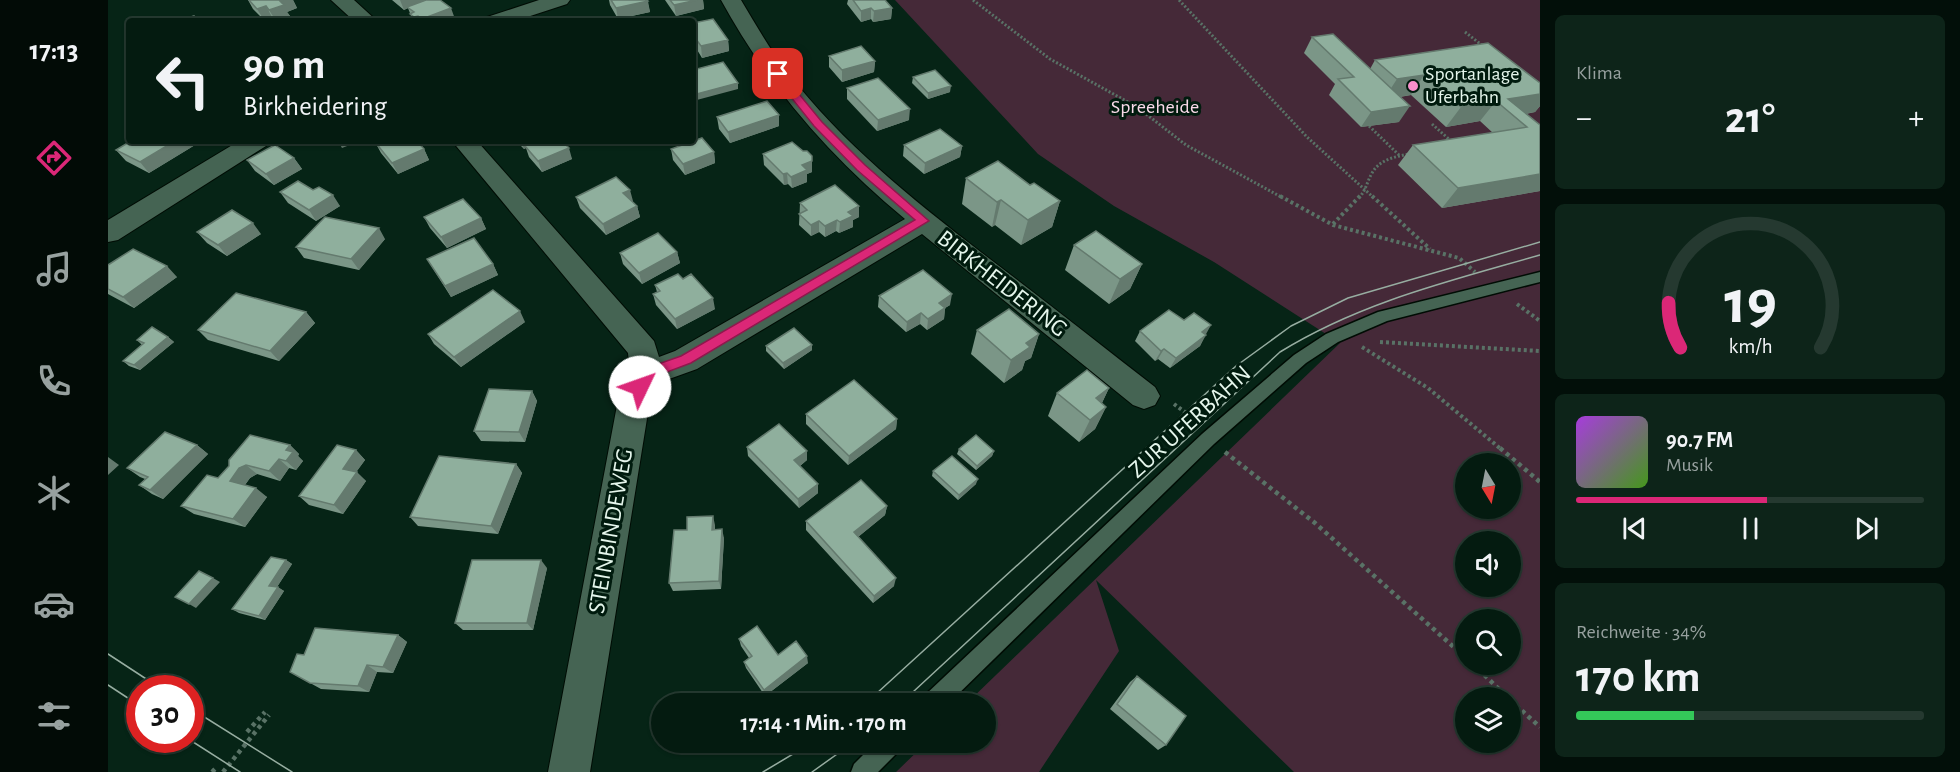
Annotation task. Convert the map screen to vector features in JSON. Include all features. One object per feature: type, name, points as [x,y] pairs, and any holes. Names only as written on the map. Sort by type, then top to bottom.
[{"type":"street","points":[[341,0],[363,18]]},
{"type":"street","points":[[503,18],[560,0]]},
{"type":"street","name":"BIRKHEIDERING","points":[[731,0],[743,26],[778,74],[818,124],[861,167],[923,221],[1144,396]]},
{"type":"street","points":[[108,233],[252,144]]},
{"type":"street","points":[[467,144],[643,349],[645,374],[686,360],[923,221]]},
{"type":"street","name":"STEINBINDEWEG","points":[[569,772],[634,400],[645,374]]},
{"type":"lane","name":"ZUR UFERBAHN","points":[[943,693],[1211,437],[1300,359],[1332,338],[1383,316],[1540,277]]},
{"type":"lane","points":[[862,772],[881,753]]},
{"type":"path","points":[[973,0],[1050,59],[1137,107],[1186,145],[1333,225],[1459,258],[1494,287]]},
{"type":"path","points":[[1179,0],[1307,137],[1431,249]]},
{"type":"path","points":[[1465,32],[1483,46]]},
{"type":"path","points":[[1432,124],[1456,146]]},
{"type":"path","points":[[1370,126],[1399,156]]},
{"type":"path","points":[[1333,225],[1366,189],[1373,171],[1388,158],[1411,154]]},
{"type":"path","points":[[1332,338],[1351,341],[1540,351]]},
{"type":"path","points":[[1351,341],[1428,387],[1540,482]]},
{"type":"path","points":[[1144,396],[1153,389],[1315,523],[1455,647]]},
{"type":"path","points":[[1484,675],[1497,687]]},
{"type":"path","points":[[1521,710],[1540,727]]},
{"type":"path","points":[[223,772],[267,714],[247,732]]},
{"type":"green space","name":"Spreeheide","points":[[895,0],[1540,0],[1540,772],[1294,772],[1096,580],[1119,651],[1039,772],[896,772],[916,753],[996,753],[996,693],[977,693],[1340,343],[1214,262],[1114,206],[1038,154]]},
{"type":"building","points":[[249,0],[283,0],[280,1],[284,5],[269,10],[266,6],[257,9]]},
{"type":"building","points":[[426,0],[440,0],[451,8],[421,18],[410,14],[414,12],[407,7]]},
{"type":"building","points":[[611,0],[647,0],[648,1],[616,8]]},
{"type":"building","points":[[670,0],[697,0],[674,5]]},
{"type":"building","points":[[853,0],[885,0],[892,8],[874,11],[871,8],[861,11]]},
{"type":"building","points":[[713,19],[728,40],[701,46],[696,39],[696,22]]},
{"type":"building","points":[[1333,34],[1410,106],[1371,112],[1338,79],[1354,77],[1312,37]]},
{"type":"building","points":[[1488,43],[1540,83],[1540,94],[1508,99],[1540,125],[1540,174],[1458,188],[1413,145],[1527,127],[1496,101],[1461,107],[1424,75],[1397,79],[1375,60]]},
{"type":"building","points":[[861,46],[875,61],[842,70],[829,56]]},
{"type":"building","points":[[723,62],[738,83],[696,94],[696,69]]},
{"type":"building","points":[[935,70],[951,86],[928,93],[913,77]]},
{"type":"building","points":[[878,78],[910,109],[878,120],[847,88]]},
{"type":"building","points":[[767,101],[779,115],[728,132],[717,117]]},
{"type":"building","points":[[940,129],[962,146],[925,163],[904,145]]},
{"type":"building","points":[[702,138],[714,152],[683,164],[671,149],[685,144],[696,144],[696,140]]},
{"type":"building","points":[[792,142],[803,151],[807,151],[812,156],[812,161],[802,165],[807,170],[791,177],[787,173],[783,174],[763,154]]},
{"type":"building","points":[[126,144],[170,144],[140,162],[116,150]]},
{"type":"building","points":[[377,144],[420,144],[424,149],[392,163]]},
{"type":"building","points":[[565,144],[569,148],[538,161],[525,146]]},
{"type":"building","points":[[275,145],[294,158],[266,174],[247,160]]},
{"type":"building","points":[[998,161],[1030,185],[1034,183],[1060,201],[1028,220],[1001,200],[997,202],[966,178]]},
{"type":"building","points":[[616,177],[630,190],[623,193],[637,206],[603,224],[576,197]]},
{"type":"building","points":[[298,181],[313,190],[319,187],[333,195],[309,210],[280,192]]},
{"type":"building","points":[[835,185],[859,206],[848,212],[853,216],[825,226],[819,221],[811,225],[799,214],[807,210],[800,203]]},
{"type":"building","points":[[463,199],[481,218],[441,237],[424,217]]},
{"type":"building","points":[[232,210],[253,223],[218,245],[197,232]]},
{"type":"building","points":[[325,217],[379,228],[351,259],[296,247]]},
{"type":"building","points":[[1096,231],[1142,264],[1120,279],[1074,245]]},
{"type":"building","points":[[658,233],[677,252],[639,273],[620,253]]},
{"type":"building","points":[[474,238],[493,264],[445,286],[427,259]]},
{"type":"building","points":[[133,249],[167,266],[123,297],[108,289],[108,265]]},
{"type":"building","points":[[923,270],[952,294],[939,303],[945,308],[928,319],[921,313],[907,322],[879,296]]},
{"type":"building","points":[[678,274],[683,279],[691,274],[713,298],[675,319],[653,294],[660,291],[655,285]]},
{"type":"building","points":[[493,290],[520,311],[454,357],[428,334]]},
{"type":"building","points":[[236,293],[306,312],[270,351],[198,330]]},
{"type":"building","points":[[1009,309],[1039,334],[1026,343],[1030,347],[1011,360],[977,330]]},
{"type":"building","points":[[1169,310],[1184,320],[1194,313],[1211,325],[1202,332],[1206,335],[1176,358],[1164,349],[1161,351],[1140,331]]},
{"type":"building","points":[[152,327],[168,337],[134,365],[123,361],[144,343],[137,340]]},
{"type":"building","points":[[794,328],[812,345],[783,363],[766,346]]},
{"type":"building","points":[[1087,370],[1109,388],[1096,398],[1106,407],[1090,420],[1057,393]]},
{"type":"building","points":[[854,380],[897,419],[849,456],[806,414]]},
{"type":"building","points":[[489,389],[532,391],[519,432],[474,431]]},
{"type":"building","points":[[779,424],[807,451],[794,460],[818,484],[798,499],[747,447]]},
{"type":"building","points":[[165,432],[197,445],[150,490],[139,485],[148,477],[127,468]]},
{"type":"building","points":[[250,435],[290,445],[286,450],[293,452],[286,461],[279,459],[269,471],[246,465],[239,468],[230,481],[256,488],[233,519],[181,506],[207,475],[218,478],[229,466],[229,460]]},
{"type":"building","points":[[976,435],[994,451],[977,466],[959,449]]},
{"type":"building","points":[[337,445],[356,450],[343,469],[357,472],[334,505],[299,496]]},
{"type":"building","points":[[439,456],[516,464],[491,526],[410,517]]},
{"type":"building","points":[[952,456],[978,479],[959,495],[933,471]]},
{"type":"building","points":[[861,480],[887,506],[854,532],[896,578],[874,596],[806,521]]},
{"type":"building","points":[[713,516],[712,530],[722,529],[719,581],[669,583],[674,530],[687,530],[687,517]]},
{"type":"building","points":[[271,557],[286,560],[269,586],[278,587],[259,616],[232,609]]},
{"type":"building","points":[[472,560],[541,560],[527,623],[455,623]]},
{"type":"building","points":[[199,571],[213,578],[189,604],[175,597]]},
{"type":"building","points":[[757,626],[778,655],[796,641],[807,656],[764,690],[744,662],[752,656],[739,639]]},
{"type":"building","points":[[315,628],[398,635],[383,667],[367,665],[358,686],[310,683],[290,672],[297,654],[304,655]]},
{"type":"building","points":[[1137,676],[1186,716],[1166,745],[1117,704]]},
{"type":"tram line","points":[[877,693],[1236,366],[1291,326],[1348,298],[1540,242]]},
{"type":"tram line","points":[[912,693],[1280,352],[1342,319],[1374,306],[1540,255]]},
{"type":"tram line","points":[[108,654],[140,675]]},
{"type":"tram line","points":[[108,685],[126,697]]},
{"type":"tram line","points":[[204,717],[292,772]]},
{"type":"tram line","points":[[204,749],[240,772]]},
{"type":"tram line","points":[[763,772],[795,753]]},
{"type":"tram line","points":[[812,772],[839,753]]},
{"type":"place","name":"Sportanlage Uferbahn","points":[[1413,86]]},
{"type":"route","points":[[640,387],[645,374],[686,360],[923,221],[861,167],[818,124],[778,74]]}]
